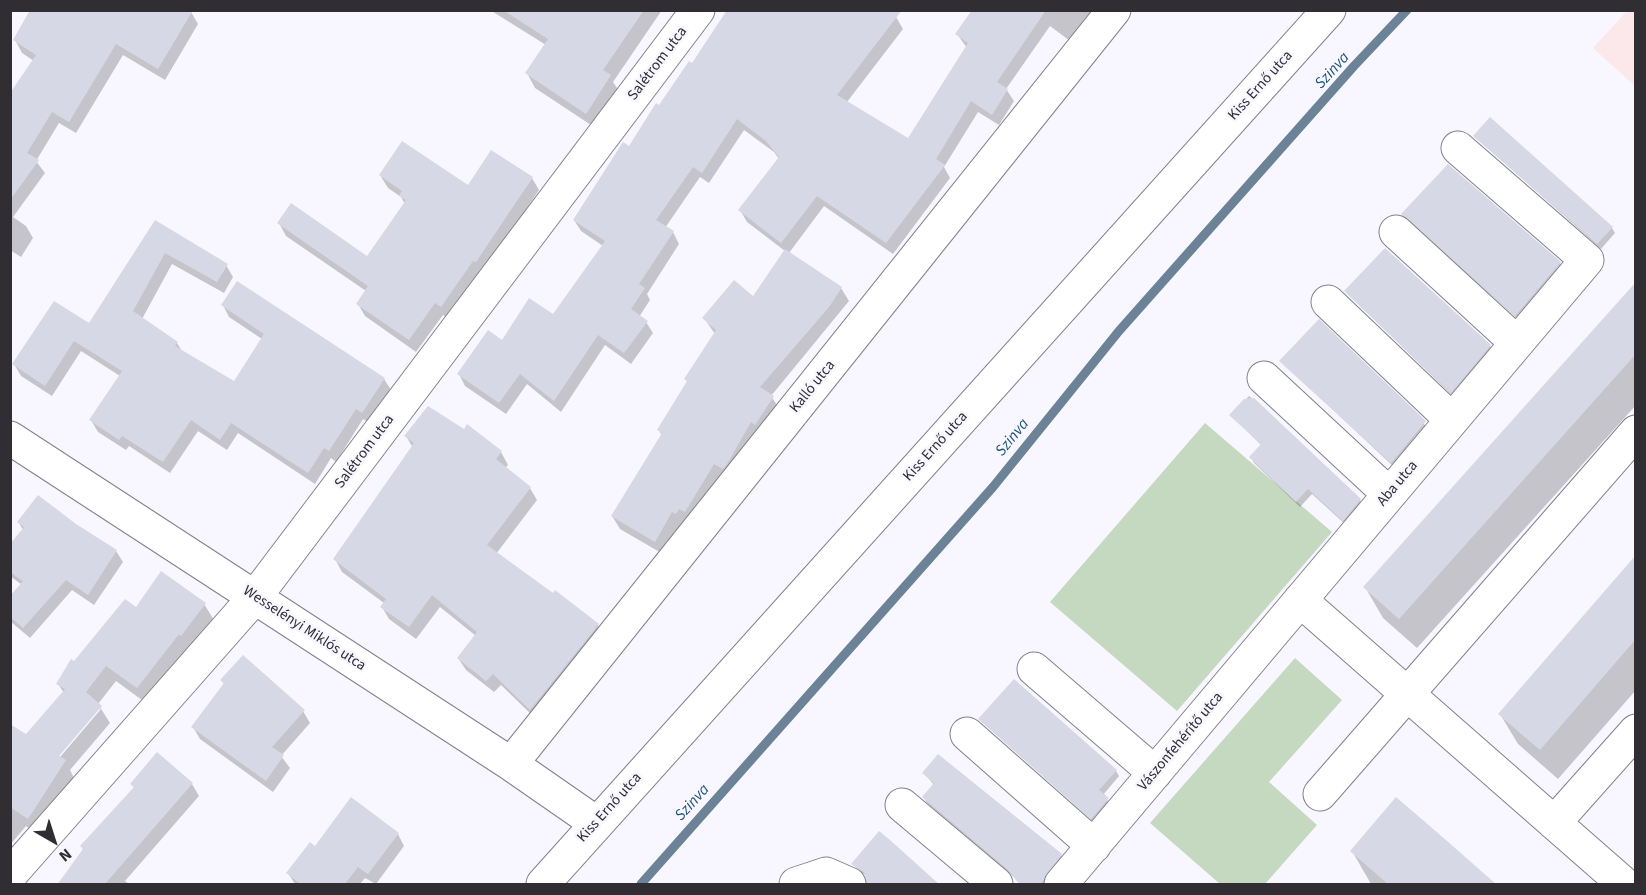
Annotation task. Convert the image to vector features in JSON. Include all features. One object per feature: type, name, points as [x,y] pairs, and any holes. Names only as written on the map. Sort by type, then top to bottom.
[{"type":"street","name":"Salétrom utca","points":[[10,875],[255,597],[698,10]]},
{"type":"street","name":"Kalló utca","points":[[511,764],[1114,10]]},
{"type":"street","name":"Kiss Ernő utca","points":[[543,885],[596,823],[1329,10]]},
{"type":"street","name":"Aba utca","points":[[1300,600],[1587,260],[1458,147]]},
{"type":"street","points":[[1396,232],[1517,343]]},
{"type":"street","points":[[1328,302],[1452,420]]},
{"type":"street","points":[[1264,378],[1389,494]]},
{"type":"street","points":[[1320,794],[1635,432]]},
{"type":"street","name":"Wesselényi Miklós utca","points":[[10,438],[511,764],[596,823]]},
{"type":"street","points":[[1300,600],[1624,885]]},
{"type":"street","name":"Vászonfehérítő utca","points":[[1061,885],[1300,600]]},
{"type":"street","points":[[1034,669],[1155,773]]},
{"type":"street","points":[[1554,823],[1635,731]]},
{"type":"street","points":[[967,734],[1094,846]]},
{"type":"street","points":[[902,805],[996,885]]},
{"type":"street","points":[[796,885],[826,874],[849,885]]},
{"type":"shaded area","points":[[1627,11],[1635,11],[1635,86],[1593,48]]},
{"type":"green space","points":[[1205,423],[1332,532],[1177,711],[1050,602]]},
{"type":"green space","points":[[1295,658],[1342,700],[1269,782],[1317,825],[1265,884],[1220,884],[1150,823]]},
{"type":"building","points":[[30,10],[193,10],[158,69],[116,44],[69,122],[52,112],[27,153],[39,160],[10,200],[10,93],[36,55],[13,40]]},
{"type":"building","points":[[503,10],[644,10],[603,70],[611,75],[586,114],[525,73],[548,39]]},
{"type":"building","points":[[727,10],[902,10],[837,95],[908,138],[968,43],[955,34],[972,10],[1046,10],[997,82],[1008,89],[992,115],[971,101],[936,159],[945,165],[886,243],[817,196],[781,243],[738,210],[779,157],[766,141],[737,119],[702,173],[693,167],[656,220],[674,231],[639,284],[645,288],[631,309],[648,321],[624,353],[598,335],[554,401],[520,374],[499,403],[457,374],[488,330],[502,340],[529,298],[553,314],[605,241],[573,220],[623,142],[629,146],[656,103],[659,105],[689,61],[692,63]]},
{"type":"building","points":[[1490,117],[1613,227],[1597,244],[1473,136]]},
{"type":"building","points":[[402,141],[468,185],[491,150],[533,177],[476,262],[473,261],[441,307],[435,303],[409,340],[356,304],[368,286],[277,223],[291,203],[367,256],[406,200],[399,196],[402,191],[379,175]]},
{"type":"building","points":[[1448,164],[1561,262],[1515,316],[1401,214]]},
{"type":"building","points":[[155,220],[228,264],[217,282],[165,253],[133,311],[178,342],[175,346],[234,381],[264,334],[221,305],[237,281],[385,378],[362,413],[356,409],[329,451],[324,448],[308,473],[231,423],[220,440],[191,420],[163,462],[122,436],[119,440],[89,420],[122,371],[74,341],[45,386],[12,364],[54,301],[89,323]]},
{"type":"building","points":[[1385,248],[1491,345],[1451,393],[1344,291]]},
{"type":"building","points":[[785,249],[842,287],[829,307],[760,387],[774,396],[755,425],[751,422],[727,464],[723,469],[714,464],[685,512],[679,509],[676,514],[672,512],[655,542],[611,516],[662,433],[657,430],[687,381],[684,379],[716,330],[702,318],[734,280],[753,296]]},
{"type":"building","points":[[1635,283],[1635,355],[1399,619],[1363,587]]},
{"type":"building","points":[[1319,319],[1426,421],[1391,463],[1279,361]]},
{"type":"building","points":[[1254,398],[1361,499],[1343,521],[1308,489],[1296,502],[1249,457],[1261,444],[1229,415],[1244,399]]},
{"type":"building","points":[[428,406],[464,429],[467,424],[502,451],[496,459],[531,487],[487,545],[553,593],[555,590],[599,624],[530,710],[493,674],[486,681],[457,658],[477,632],[432,595],[409,627],[380,607],[386,599],[333,559],[414,443],[404,436]]},
{"type":"building","points":[[38,495],[76,524],[117,550],[88,595],[66,580],[23,628],[10,617],[10,596],[23,581],[10,572],[10,544],[24,527],[17,522]]},
{"type":"building","points":[[1635,556],[1635,640],[1540,750],[1498,714]]},
{"type":"building","points":[[161,571],[206,603],[137,688],[106,666],[86,692],[102,706],[59,756],[66,760],[28,819],[10,807],[10,724],[26,734],[65,689],[56,684],[71,659],[74,661],[125,599],[136,607]]},
{"type":"building","points":[[243,655],[305,710],[272,747],[284,755],[266,781],[191,727],[224,683],[220,680]]},
{"type":"building","points":[[1014,679],[1117,770],[1099,790],[1109,798],[1091,819],[978,719]]},
{"type":"building","points":[[157,752],[193,783],[104,885],[57,885],[83,849],[80,846],[134,787],[130,784]]},
{"type":"building","points":[[938,754],[1062,854],[1040,885],[1020,885],[1008,870],[922,797],[934,783],[922,773]]},
{"type":"building","points":[[351,797],[399,833],[368,874],[358,867],[344,885],[302,885],[286,873],[310,842],[315,846]]},
{"type":"building","points":[[1396,797],[1497,885],[1389,885],[1350,851]]},
{"type":"building","points":[[879,831],[940,885],[867,885],[864,872],[851,864]]},
{"type":"waterway","name":"Szinva","points":[[641,884],[993,487],[1119,331],[1354,66],[1407,10]]}]
